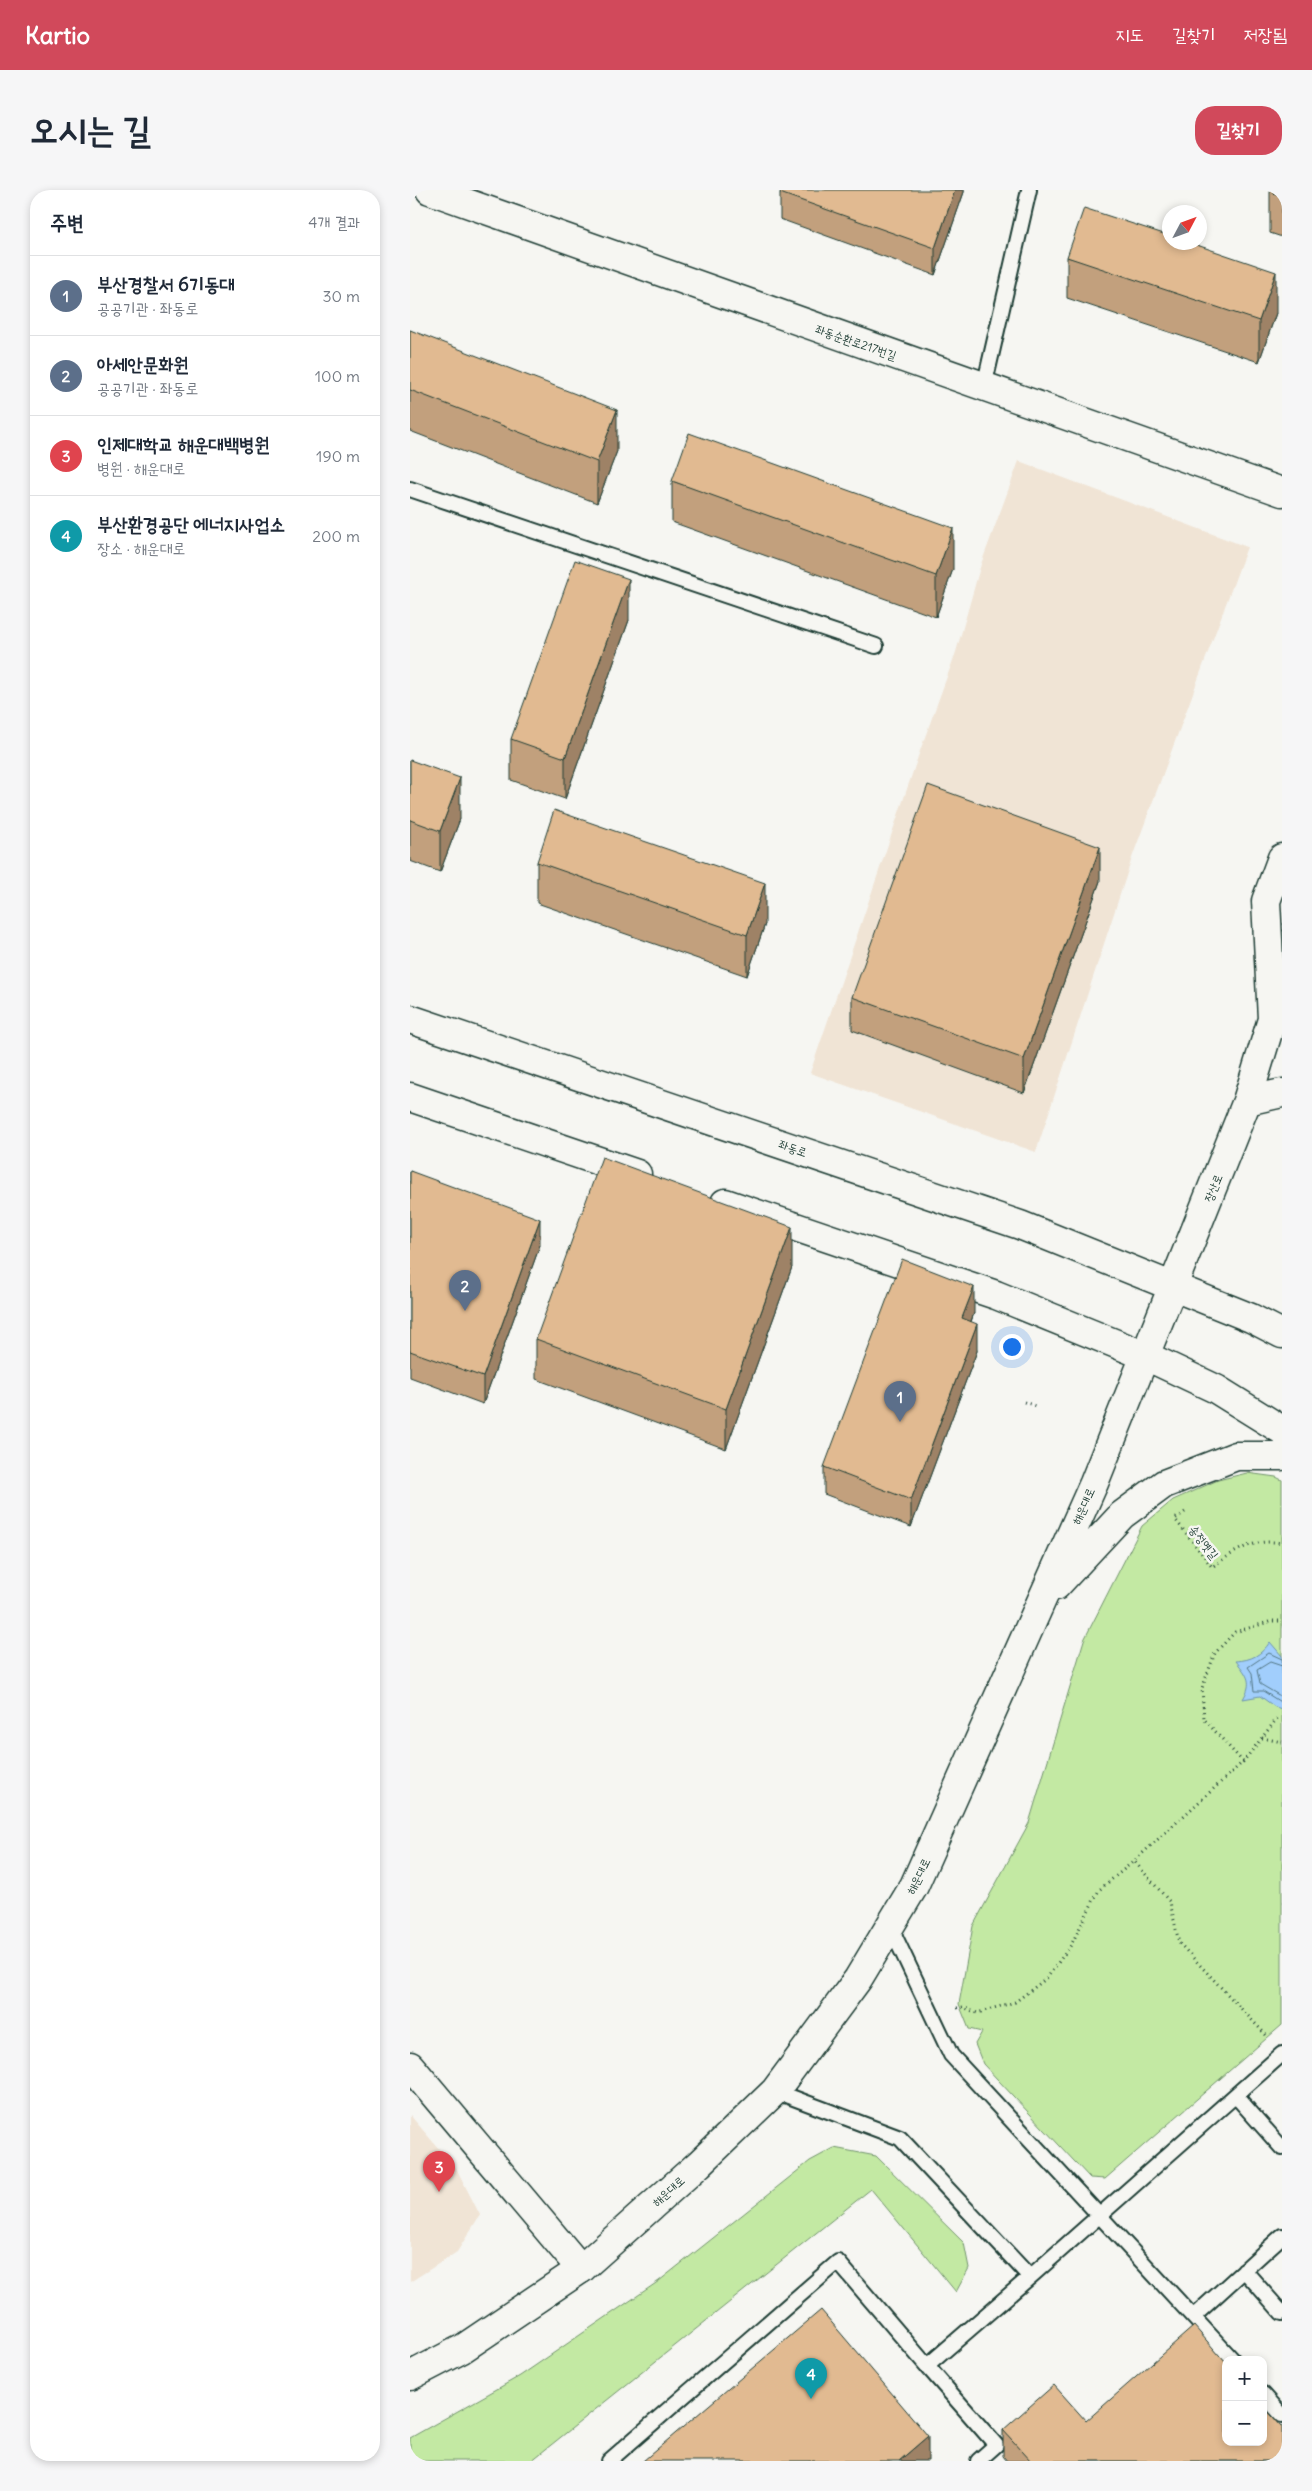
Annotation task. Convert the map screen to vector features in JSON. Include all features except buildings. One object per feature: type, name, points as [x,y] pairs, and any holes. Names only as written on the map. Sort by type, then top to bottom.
[{"type":"main road","name":"좌동순환로217번길","points":[[430,190],[1282,492]]},
{"type":"main road","name":"장산로","points":[[1146,1356],[1248,1101],[1277,1013],[1266,901],[1282,858]]},
{"type":"main road","name":"좌동로","points":[[410,1019],[1020,1225],[1173,1287]]},
{"type":"main road","points":[[1248,1101],[1282,1093]]},
{"type":"main road","points":[[410,1097],[665,1183]]},
{"type":"main road","points":[[703,1196],[996,1295],[1146,1356],[1216,1389],[1282,1430]]},
{"type":"main road","points":[[1173,1287],[1251,1318],[1282,1334]]},
{"type":"main road","name":"해운대로","points":[[410,2376],[462,2349],[581,2269],[699,2164],[775,2091],[858,1978],[914,1886],[1094,1483],[1146,1356]]},
{"type":"main road","points":[[1040,1604],[1122,1515],[1164,1484],[1236,1456],[1282,1456]]},
{"type":"main road","points":[[410,2066],[581,2269]]},
{"type":"lane","points":[[984,387],[1029,190]]},
{"type":"lane","points":[[410,489],[876,646]]},
{"type":"lane","points":[[890,1926],[951,2055],[1229,2356]]},
{"type":"lane","points":[[927,2366],[1282,2054]]},
{"type":"lane","points":[[775,2091],[900,2138],[1030,2277]]},
{"type":"lane","points":[[1236,2096],[1282,2148]]},
{"type":"lane","points":[[1194,2316],[1282,2236]]},
{"type":"lane","points":[[609,2461],[838,2262],[996,2445],[978,2461]]},
{"type":"lane","points":[[1244,2270],[1282,2313]]},
{"type":"lane","points":[[1267,2398],[1282,2415]]},
{"type":"path","points":[[1024,1402],[1038,1407]]},
{"type":"path","name":"송정옛길","points":[[1188,1510],[1175,1519],[1212,1567],[1239,1548],[1270,1541],[1282,1543]]},
{"type":"path","points":[[1243,1762],[1204,1718],[1202,1688],[1215,1653],[1235,1632],[1272,1621],[1282,1621]]},
{"type":"path","points":[[931,2014],[963,2007],[977,2013],[1015,2002],[1047,1978],[1071,1946],[1099,1890],[1134,1861],[1243,1762],[1279,1716]]},
{"type":"path","points":[[1262,1738],[1282,1742]]},
{"type":"path","points":[[1134,1861],[1170,1902],[1179,1943],[1268,2038]]},
{"type":"shaded area","points":[[1019,461],[1247,547],[1133,855],[1036,1152],[810,1073],[921,748],[956,652],[981,564]]},
{"type":"shaded area","points":[[410,2115],[457,2170],[480,2215],[457,2252],[410,2282]]},
{"type":"green space","points":[[1247,1473],[1276,1477],[1282,1480],[1282,2025],[1105,2179],[1090,2178],[983,2064],[975,2044],[982,2032],[969,2029],[959,2004],[973,1926],[1029,1823],[1084,1640],[1142,1526],[1173,1500],[1218,1480]]},
{"type":"green space","points":[[834,2148],[876,2156],[964,2243],[969,2268],[956,2292],[871,2189],[531,2461],[410,2461],[410,2438],[520,2376],[659,2281],[810,2161]]},
{"type":"water","points":[[1270,1642],[1282,1656],[1282,1709],[1275,1707],[1260,1696],[1243,1699],[1248,1688],[1248,1679],[1236,1661],[1256,1656]]},
{"type":"place","name":"아세안문화원","points":[[465,1311]]},
{"type":"place","name":"부산경찰서 6기동대","points":[[900,1422]]},
{"type":"place","name":"인제대학교 해운대백병원","points":[[439,2192]]},
{"type":"place","name":"부산환경공단 에너지사업소","points":[[811,2399]]}]
